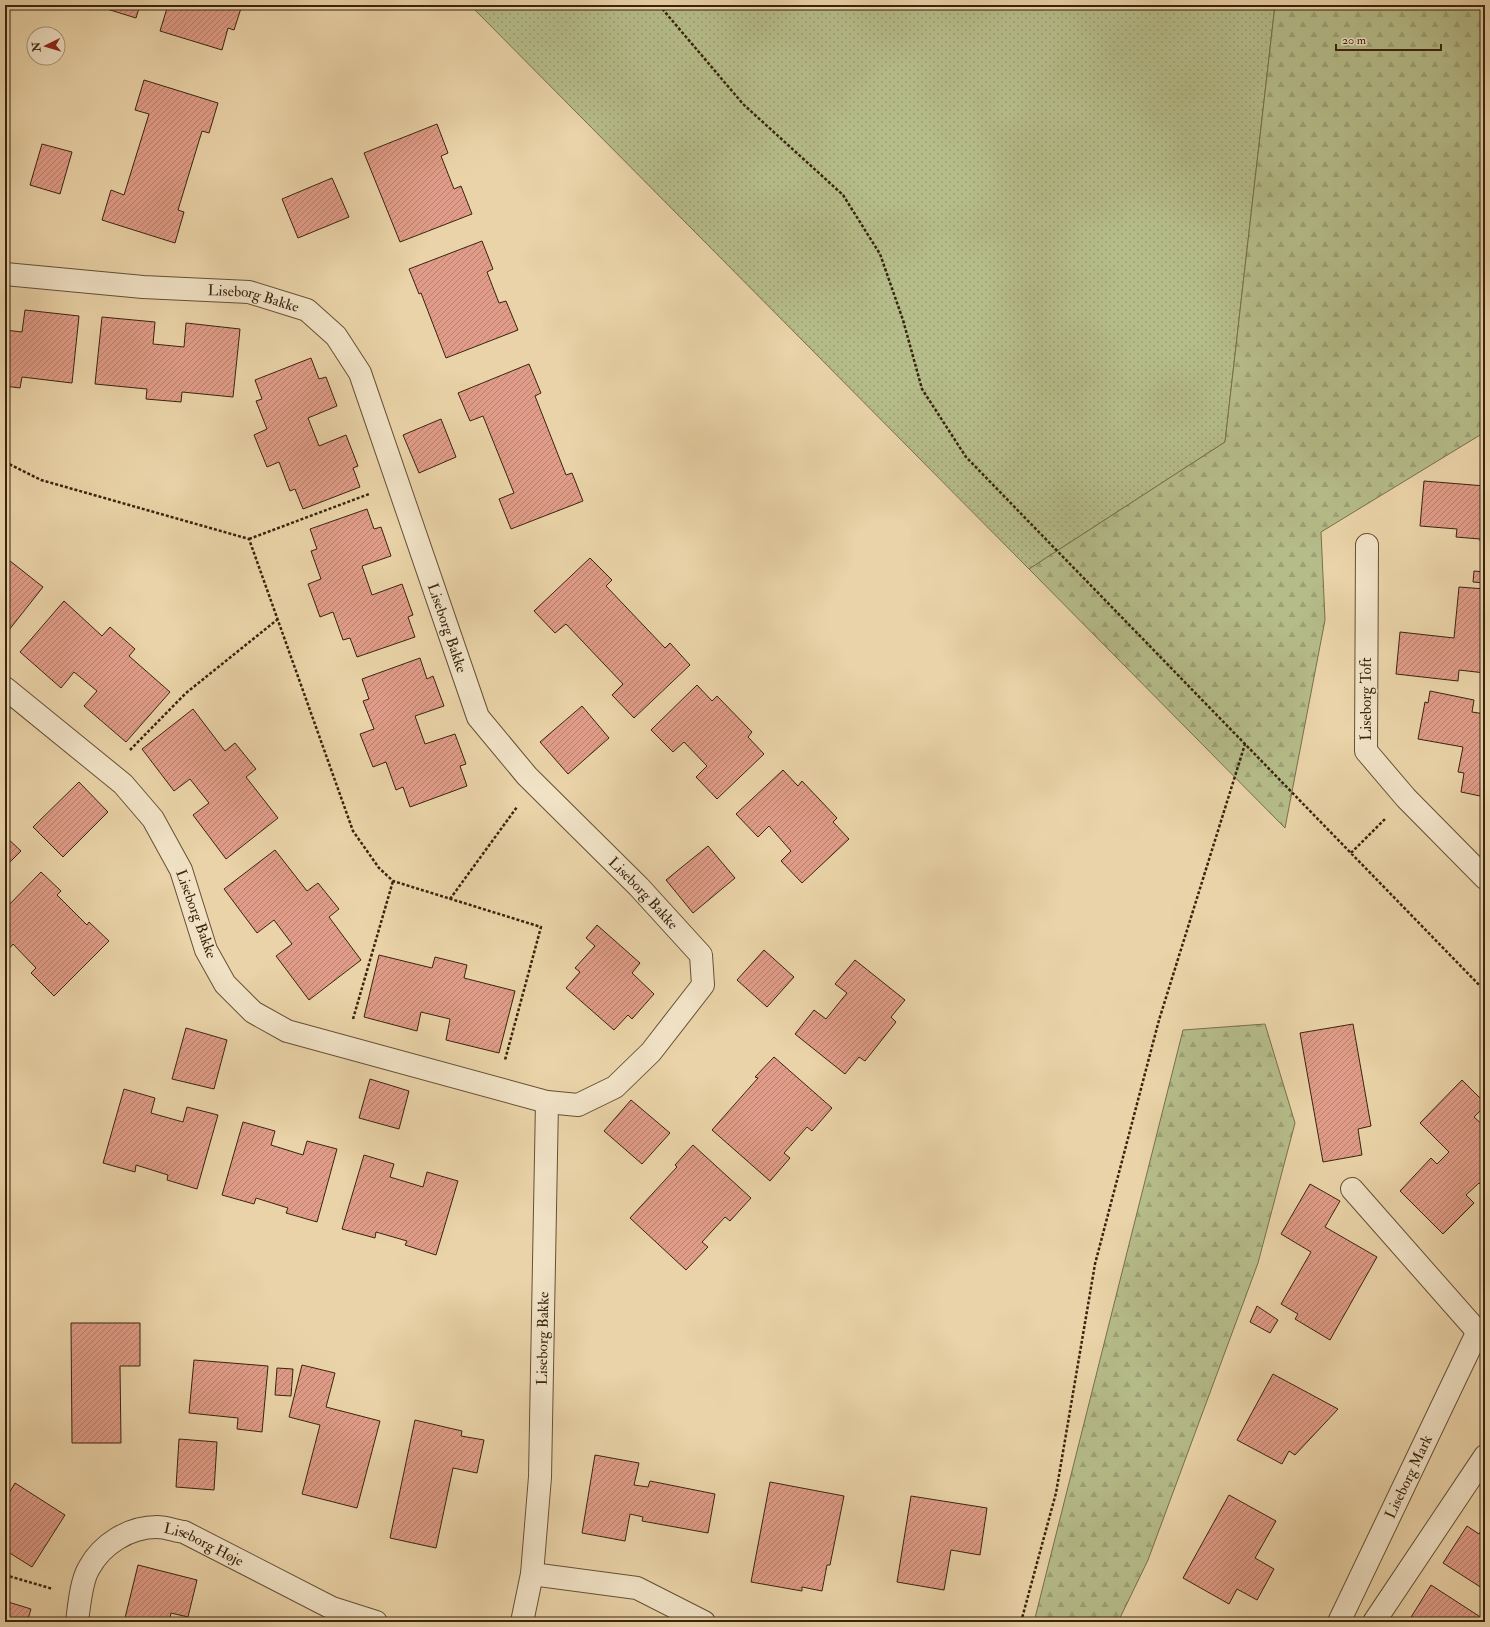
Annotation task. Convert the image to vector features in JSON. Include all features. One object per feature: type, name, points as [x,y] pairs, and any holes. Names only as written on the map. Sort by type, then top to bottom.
[{"type":"street","name":"Liseborg Bakke","points":[[5,274],[142,287],[249,292],[307,310],[336,336],[360,373],[478,717],[527,776],[535,782],[639,887],[700,955],[703,985],[651,1052],[615,1087],[578,1105],[547,1102],[287,1031],[253,1012],[225,984],[206,950],[181,870],[153,819],[123,784],[5,688]]},
{"type":"street","name":"Liseborg Toft","points":[[1367,545],[1366,751],[1406,798],[1485,878]]},
{"type":"street","name":"Liseborg Bakke","points":[[522,1622],[532,1574],[540,1477],[547,1102]]},
{"type":"street","name":"Liseborg Mark","points":[[1339,1622],[1481,1335],[1352,1189]]},
{"type":"street","points":[[1374,1622],[1485,1456]]},
{"type":"street","name":"Liseborg Høje","points":[[77,1622],[80,1597],[88,1568],[106,1545],[130,1531],[158,1527],[184,1532],[332,1608],[376,1622]]},
{"type":"street","points":[[532,1574],[637,1588],[704,1622]]},
{"type":"path","points":[[659,5],[743,104],[843,195],[880,254],[903,320],[922,389],[966,457],[1485,991]]},
{"type":"path","points":[[5,462],[41,480],[249,539],[398,484]]},
{"type":"path","points":[[249,539],[353,831],[379,868],[393,881],[541,927],[497,1089]]},
{"type":"path","points":[[108,772],[186,693],[278,619]]},
{"type":"path","points":[[1021,1622],[1056,1493],[1095,1264],[1159,1020],[1245,744]]},
{"type":"path","points":[[450,899],[535,782]]},
{"type":"path","points":[[1351,853],[1406,798]]},
{"type":"path","points":[[345,1047],[393,881]]},
{"type":"path","points":[[5,1575],[80,1597]]},
{"type":"green space","points":[[470,5],[1275,5],[1225,442],[1029,569]]},
{"type":"green space","points":[[1275,5],[1485,5],[1485,432],[1321,532],[1325,620],[1285,828],[1029,569],[1225,442]]},
{"type":"green space","points":[[1265,1024],[1295,1123],[1258,1263],[1148,1560],[1118,1622],[1034,1622],[1183,1030]]},
{"type":"building","points":[[94,5],[140,5],[136,18]]},
{"type":"building","points":[[168,5],[242,5],[234,30],[228,28],[222,50],[160,31]]},
{"type":"building","points":[[144,80],[218,103],[209,133],[202,131],[178,210],[184,212],[175,243],[102,220],[111,190],[124,195],[149,114],[135,110]]},
{"type":"building","points":[[437,124],[448,153],[441,156],[454,189],[461,186],[472,214],[400,242],[364,153]]},
{"type":"building","points":[[42,144],[72,152],[60,194],[30,185]]},
{"type":"building","points":[[332,178],[349,217],[298,238],[282,199]]},
{"type":"building","points":[[482,241],[493,269],[487,272],[499,303],[506,301],[518,330],[446,358],[421,293],[419,294],[409,269]]},
{"type":"building","points":[[25,310],[79,316],[72,383],[22,377],[20,388],[5,386],[5,330],[22,332]]},
{"type":"building","points":[[102,317],[155,322],[153,344],[184,347],[186,323],[240,329],[233,397],[182,392],[181,402],[146,399],[147,389],[95,384]]},
{"type":"building","points":[[311,358],[319,379],[326,377],[337,406],[308,418],[319,446],[346,435],[358,466],[353,468],[360,487],[303,509],[295,489],[290,491],[279,462],[267,467],[254,435],[267,429],[256,401],[262,399],[255,380]]},
{"type":"building","points":[[529,364],[541,393],[535,396],[566,475],[572,473],[583,501],[511,529],[499,499],[514,493],[483,416],[470,421],[458,393]]},
{"type":"building","points":[[441,419],[456,457],[419,473],[403,435]]},
{"type":"building","points":[[1424,481],[1485,486],[1485,541],[1480,541],[1480,539],[1456,537],[1457,529],[1420,526]]},
{"type":"building","points":[[367,509],[374,529],[381,527],[391,556],[362,566],[372,595],[402,584],[413,615],[408,617],[415,637],[357,657],[350,638],[343,640],[333,612],[320,617],[308,584],[321,579],[311,551],[317,549],[310,529]]},
{"type":"building","points":[[5,557],[43,587],[5,635]]},
{"type":"building","points":[[590,558],[612,580],[606,586],[665,648],[670,643],[690,665],[634,718],[612,695],[623,684],[566,624],[555,633],[534,611]]},
{"type":"building","points":[[1474,571],[1485,572],[1485,583],[1473,582]]},
{"type":"building","points":[[1459,587],[1485,589],[1485,673],[1459,670],[1458,681],[1396,674],[1400,632],[1454,638]]},
{"type":"building","points":[[64,601],[102,636],[110,627],[135,649],[129,656],[170,692],[126,742],[84,706],[97,691],[74,672],[61,688],[20,652]]},
{"type":"building","points":[[420,658],[427,679],[433,676],[444,706],[415,716],[425,744],[455,734],[466,764],[460,766],[467,786],[410,807],[403,787],[396,790],[386,762],[373,767],[360,734],[374,729],[363,701],[369,699],[362,679]]},
{"type":"building","points":[[697,685],[712,701],[717,696],[752,732],[748,737],[764,754],[717,799],[696,777],[707,766],[684,742],[673,752],[651,730]]},
{"type":"building","points":[[1430,691],[1474,700],[1472,712],[1485,714],[1485,797],[1461,792],[1464,773],[1458,772],[1463,747],[1418,739],[1425,702],[1428,703]]},
{"type":"building","points":[[582,706],[609,738],[568,774],[540,742]]},
{"type":"building","points":[[193,709],[225,751],[235,743],[256,769],[246,777],[278,818],[226,859],[193,815],[209,803],[190,779],[174,791],[142,749]]},
{"type":"building","points":[[783,770],[798,786],[802,781],[837,818],[833,822],[849,839],[802,883],[781,861],[791,851],[769,826],[758,837],[736,814]]},
{"type":"building","points":[[79,782],[108,812],[63,857],[33,827]]},
{"type":"building","points":[[5,836],[21,851],[5,867]]},
{"type":"building","points":[[708,846],[735,878],[693,913],[666,880]]},
{"type":"building","points":[[275,850],[307,891],[318,883],[339,909],[329,917],[361,960],[309,1000],[276,956],[292,944],[274,920],[257,933],[224,889]]},
{"type":"building","points":[[41,872],[61,891],[57,895],[87,925],[89,922],[109,941],[54,996],[31,973],[36,968],[13,944],[8,950],[5,947],[5,909]]},
{"type":"building","points":[[597,925],[640,963],[632,973],[654,994],[632,1019],[628,1015],[614,1030],[566,988],[580,972],[575,968],[595,946],[586,938]]},
{"type":"building","points":[[764,950],[794,977],[767,1007],[737,980]]},
{"type":"building","points":[[379,955],[432,968],[435,957],[467,965],[464,978],[515,991],[499,1053],[446,1040],[450,1019],[421,1012],[417,1031],[364,1017]]},
{"type":"building","points":[[855,960],[905,1000],[891,1017],[896,1022],[865,1061],[859,1057],[845,1074],[795,1034],[814,1010],[826,1019],[847,993],[835,984]]},
{"type":"building","points":[[1353,1024],[1371,1126],[1358,1129],[1362,1155],[1323,1162],[1300,1033]]},
{"type":"building","points":[[186,1028],[227,1040],[214,1089],[172,1079]]},
{"type":"building","points":[[774,1057],[832,1108],[812,1131],[807,1127],[784,1153],[790,1158],[770,1181],[712,1130],[758,1078],[755,1077]]},
{"type":"building","points":[[370,1079],[409,1091],[399,1129],[359,1118]]},
{"type":"building","points":[[1462,1080],[1485,1103],[1485,1106],[1474,1117],[1485,1127],[1485,1188],[1479,1183],[1466,1195],[1474,1203],[1443,1234],[1400,1191],[1431,1158],[1437,1164],[1449,1152],[1420,1123]]},
{"type":"building","points":[[124,1089],[155,1098],[151,1113],[183,1122],[187,1107],[218,1115],[197,1189],[167,1180],[168,1175],[136,1165],[135,1172],[103,1163]]},
{"type":"building","points":[[631,1100],[670,1133],[642,1164],[604,1131]]},
{"type":"building","points":[[243,1122],[275,1131],[271,1145],[303,1155],[307,1141],[337,1149],[317,1222],[286,1213],[288,1208],[256,1198],[254,1204],[222,1195]]},
{"type":"building","points":[[693,1145],[751,1198],[730,1221],[725,1217],[702,1242],[708,1247],[686,1270],[630,1218],[677,1167],[675,1165]]},
{"type":"building","points":[[364,1155],[394,1164],[390,1177],[423,1187],[427,1172],[458,1181],[436,1255],[405,1245],[407,1241],[376,1232],[375,1238],[342,1229]]},
{"type":"building","points":[[1310,1184],[1340,1201],[1325,1227],[1377,1257],[1330,1340],[1295,1319],[1298,1314],[1281,1304],[1311,1252],[1281,1234]]},
{"type":"building","points":[[1257,1306],[1278,1320],[1270,1333],[1250,1322]]},
{"type":"building","points":[[71,1323],[140,1323],[140,1366],[120,1366],[121,1443],[72,1443]]},
{"type":"building","points":[[194,1360],[268,1366],[262,1432],[237,1429],[238,1418],[189,1413]]},
{"type":"building","points":[[302,1365],[335,1373],[326,1407],[380,1421],[357,1508],[302,1494],[320,1425],[289,1417]]},
{"type":"building","points":[[277,1368],[293,1369],[291,1396],[275,1395]]},
{"type":"building","points":[[1273,1374],[1338,1409],[1295,1455],[1289,1451],[1282,1464],[1237,1440]]},
{"type":"building","points":[[415,1420],[462,1431],[461,1436],[484,1440],[477,1473],[453,1468],[436,1548],[390,1538]]},
{"type":"building","points":[[179,1439],[217,1442],[214,1490],[176,1487]]},
{"type":"building","points":[[595,1455],[639,1463],[634,1485],[648,1487],[650,1481],[715,1494],[708,1533],[642,1521],[643,1517],[630,1514],[625,1541],[582,1533]]},
{"type":"building","points":[[770,1482],[844,1496],[830,1565],[827,1565],[822,1591],[802,1587],[802,1591],[751,1582]]},
{"type":"building","points":[[15,1483],[65,1515],[32,1567],[5,1550],[5,1500]]},
{"type":"building","points":[[1229,1495],[1276,1521],[1255,1558],[1274,1569],[1257,1600],[1237,1589],[1229,1604],[1183,1578]]},
{"type":"building","points":[[911,1496],[987,1508],[980,1555],[951,1550],[944,1590],[897,1582]]},
{"type":"building","points":[[1485,1499],[1485,1508],[1481,1505]]},
{"type":"building","points":[[1485,1524],[1485,1590],[1443,1563],[1467,1526],[1479,1534]]},
{"type":"building","points":[[138,1565],[197,1580],[188,1617],[171,1613],[169,1622],[124,1622]]},
{"type":"building","points":[[1431,1585],[1485,1620],[1483,1622],[1408,1622]]},
{"type":"building","points":[[5,1601],[31,1609],[27,1622],[5,1622]]}]
